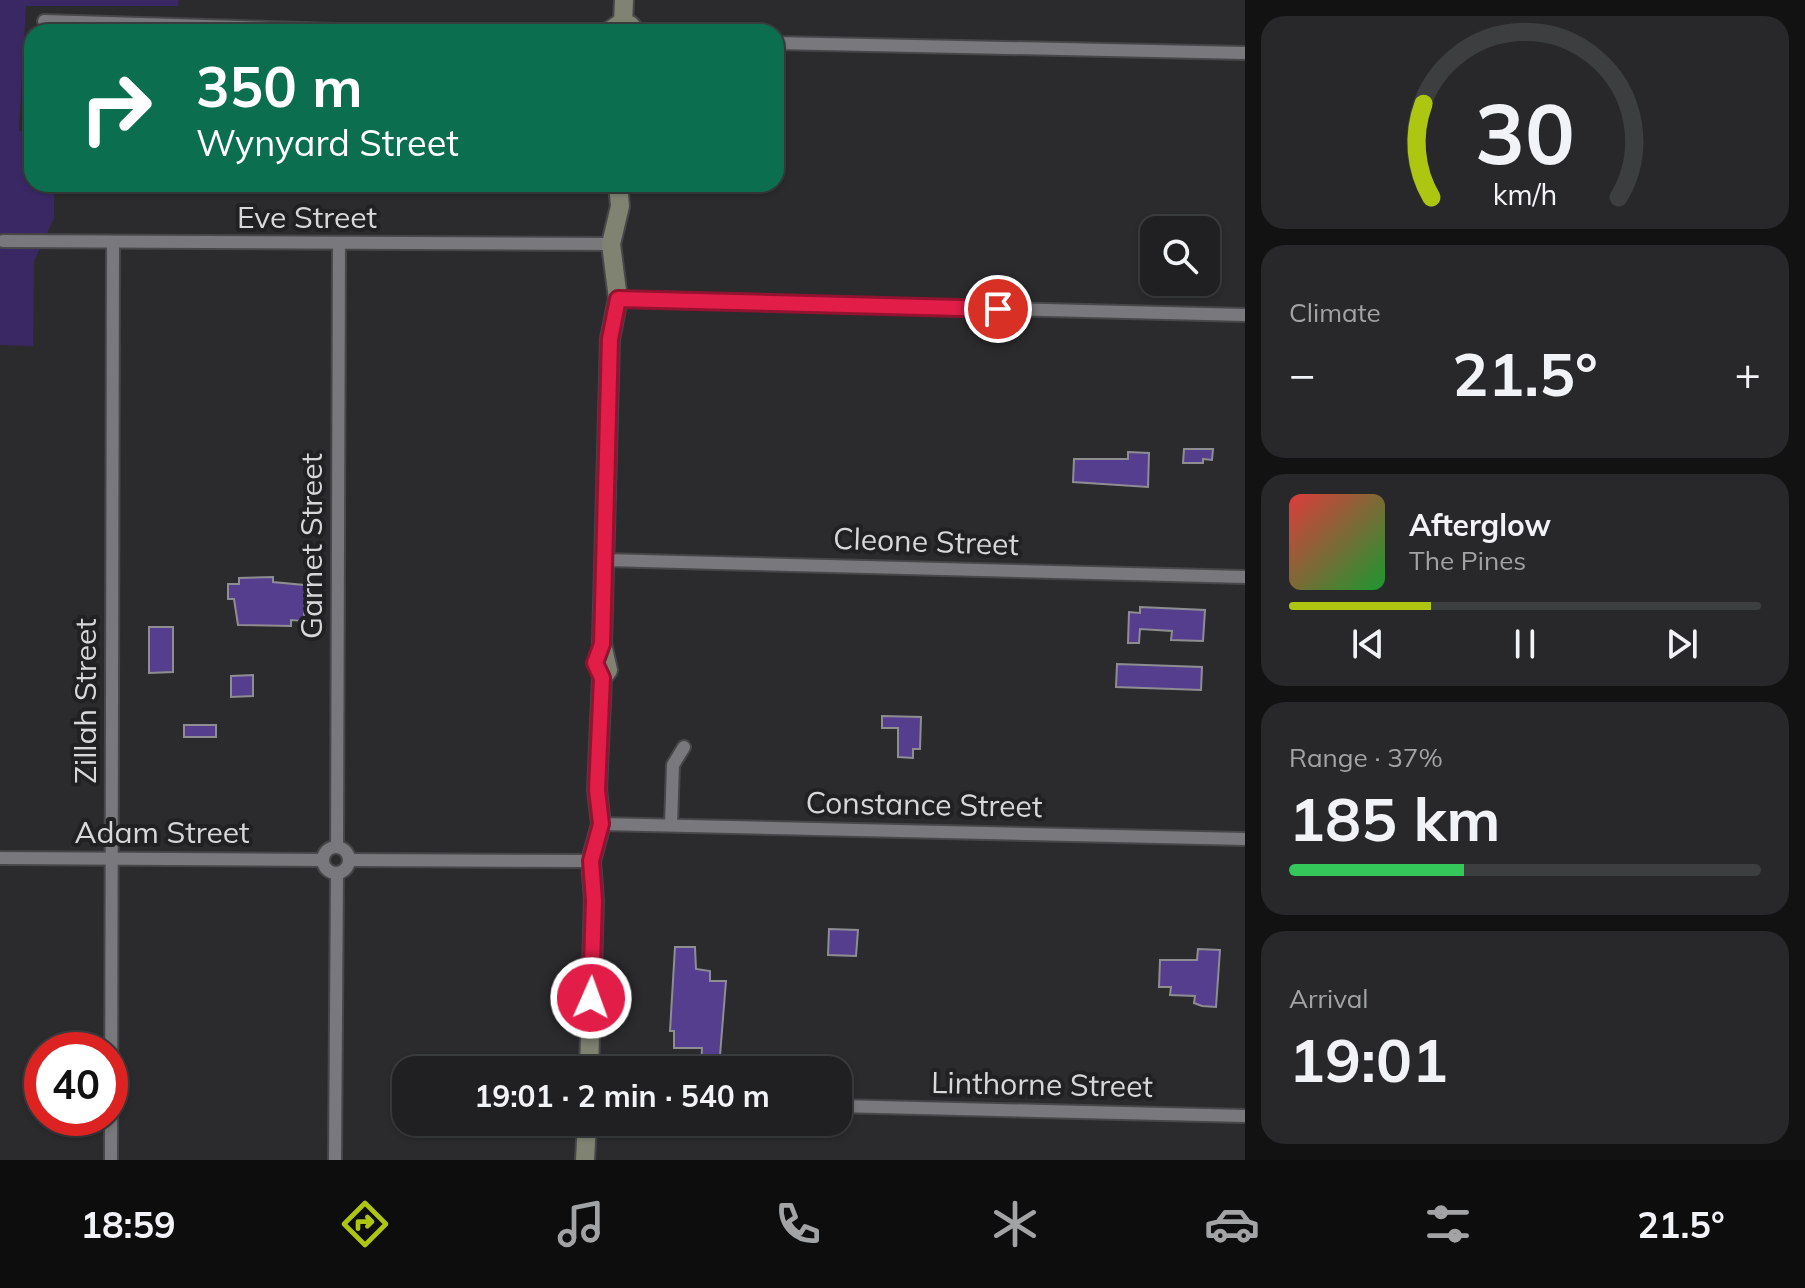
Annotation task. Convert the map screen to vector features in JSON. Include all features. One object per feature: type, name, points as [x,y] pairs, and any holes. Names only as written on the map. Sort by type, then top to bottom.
[{"type":"street","points":[[622,24],[624,0]]},
{"type":"street","points":[[44,21],[141,24]]},
{"type":"street","points":[[784,43],[1245,53]]},
{"type":"street","points":[[589,1056],[594,900],[591,861],[601,824],[597,790],[602,678],[608,670],[602,644],[610,339],[618,299],[611,244],[619,214],[618,192]]},
{"type":"street","name":"Eve Street","points":[[3,241],[611,244]]},
{"type":"street","name":"Zillah Street","points":[[111,1160],[113,242]]},
{"type":"street","name":"Garnet Street","points":[[337,847],[339,245]]},
{"type":"street","points":[[618,299],[1245,315]]},
{"type":"street","name":"Cleone Street","points":[[605,560],[1245,577]]},
{"type":"street","points":[[671,825],[673,765],[684,747]]},
{"type":"street","name":"Constance Street","points":[[601,824],[1245,839]]},
{"type":"street","points":[[337,847],[347,852],[350,860],[345,871],[337,874],[328,871],[323,860],[326,852],[337,847]]},
{"type":"street","name":"Adam Street","points":[[0,858],[323,860]]},
{"type":"street","points":[[350,860],[591,861]]},
{"type":"street","points":[[335,1160],[337,874]]},
{"type":"street","name":"Linthorne Street","points":[[852,1106],[1245,1116]]},
{"type":"street","points":[[585,1160],[586,1136]]},
{"type":"shaded area","points":[[0,0],[179,0],[178,6],[26,6],[19,131],[24,131],[24,192],[54,192],[54,218],[34,261],[33,346],[0,345]]},
{"type":"building","points":[[1184,449],[1213,449],[1212,460],[1183,463]]},
{"type":"building","points":[[1128,452],[1149,453],[1148,487],[1073,482],[1074,459],[1128,459]]},
{"type":"building","points":[[273,577],[273,582],[304,585],[304,621],[291,620],[291,626],[238,625],[234,599],[228,599],[228,584],[239,584],[239,578]]},
{"type":"building","points":[[1140,607],[1205,610],[1203,641],[1171,640],[1172,631],[1140,629],[1139,643],[1128,643],[1129,612],[1140,613]]},
{"type":"building","points":[[149,627],[173,627],[173,672],[149,673]]},
{"type":"building","points":[[1117,664],[1202,667],[1201,690],[1116,687]]},
{"type":"building","points":[[253,675],[253,696],[231,697],[231,676]]},
{"type":"building","points":[[882,716],[921,717],[920,749],[913,749],[913,758],[898,757],[898,728],[882,728]]},
{"type":"building","points":[[184,725],[216,725],[216,737],[184,737]]},
{"type":"building","points":[[829,929],[858,930],[856,956],[828,955]]},
{"type":"building","points":[[675,947],[695,947],[696,969],[710,971],[710,981],[726,981],[720,1056],[702,1056],[702,1048],[674,1048],[674,1031],[670,1031]]},
{"type":"building","points":[[1198,949],[1220,950],[1216,1007],[1194,1003],[1195,996],[1170,995],[1171,987],[1159,987],[1160,960],[1197,960]]},
{"type":"route","points":[[591,998],[594,900],[591,861],[601,824],[597,790],[602,678],[597,671],[595,654],[602,644],[612,360],[610,339],[618,299],[998,309]]}]
